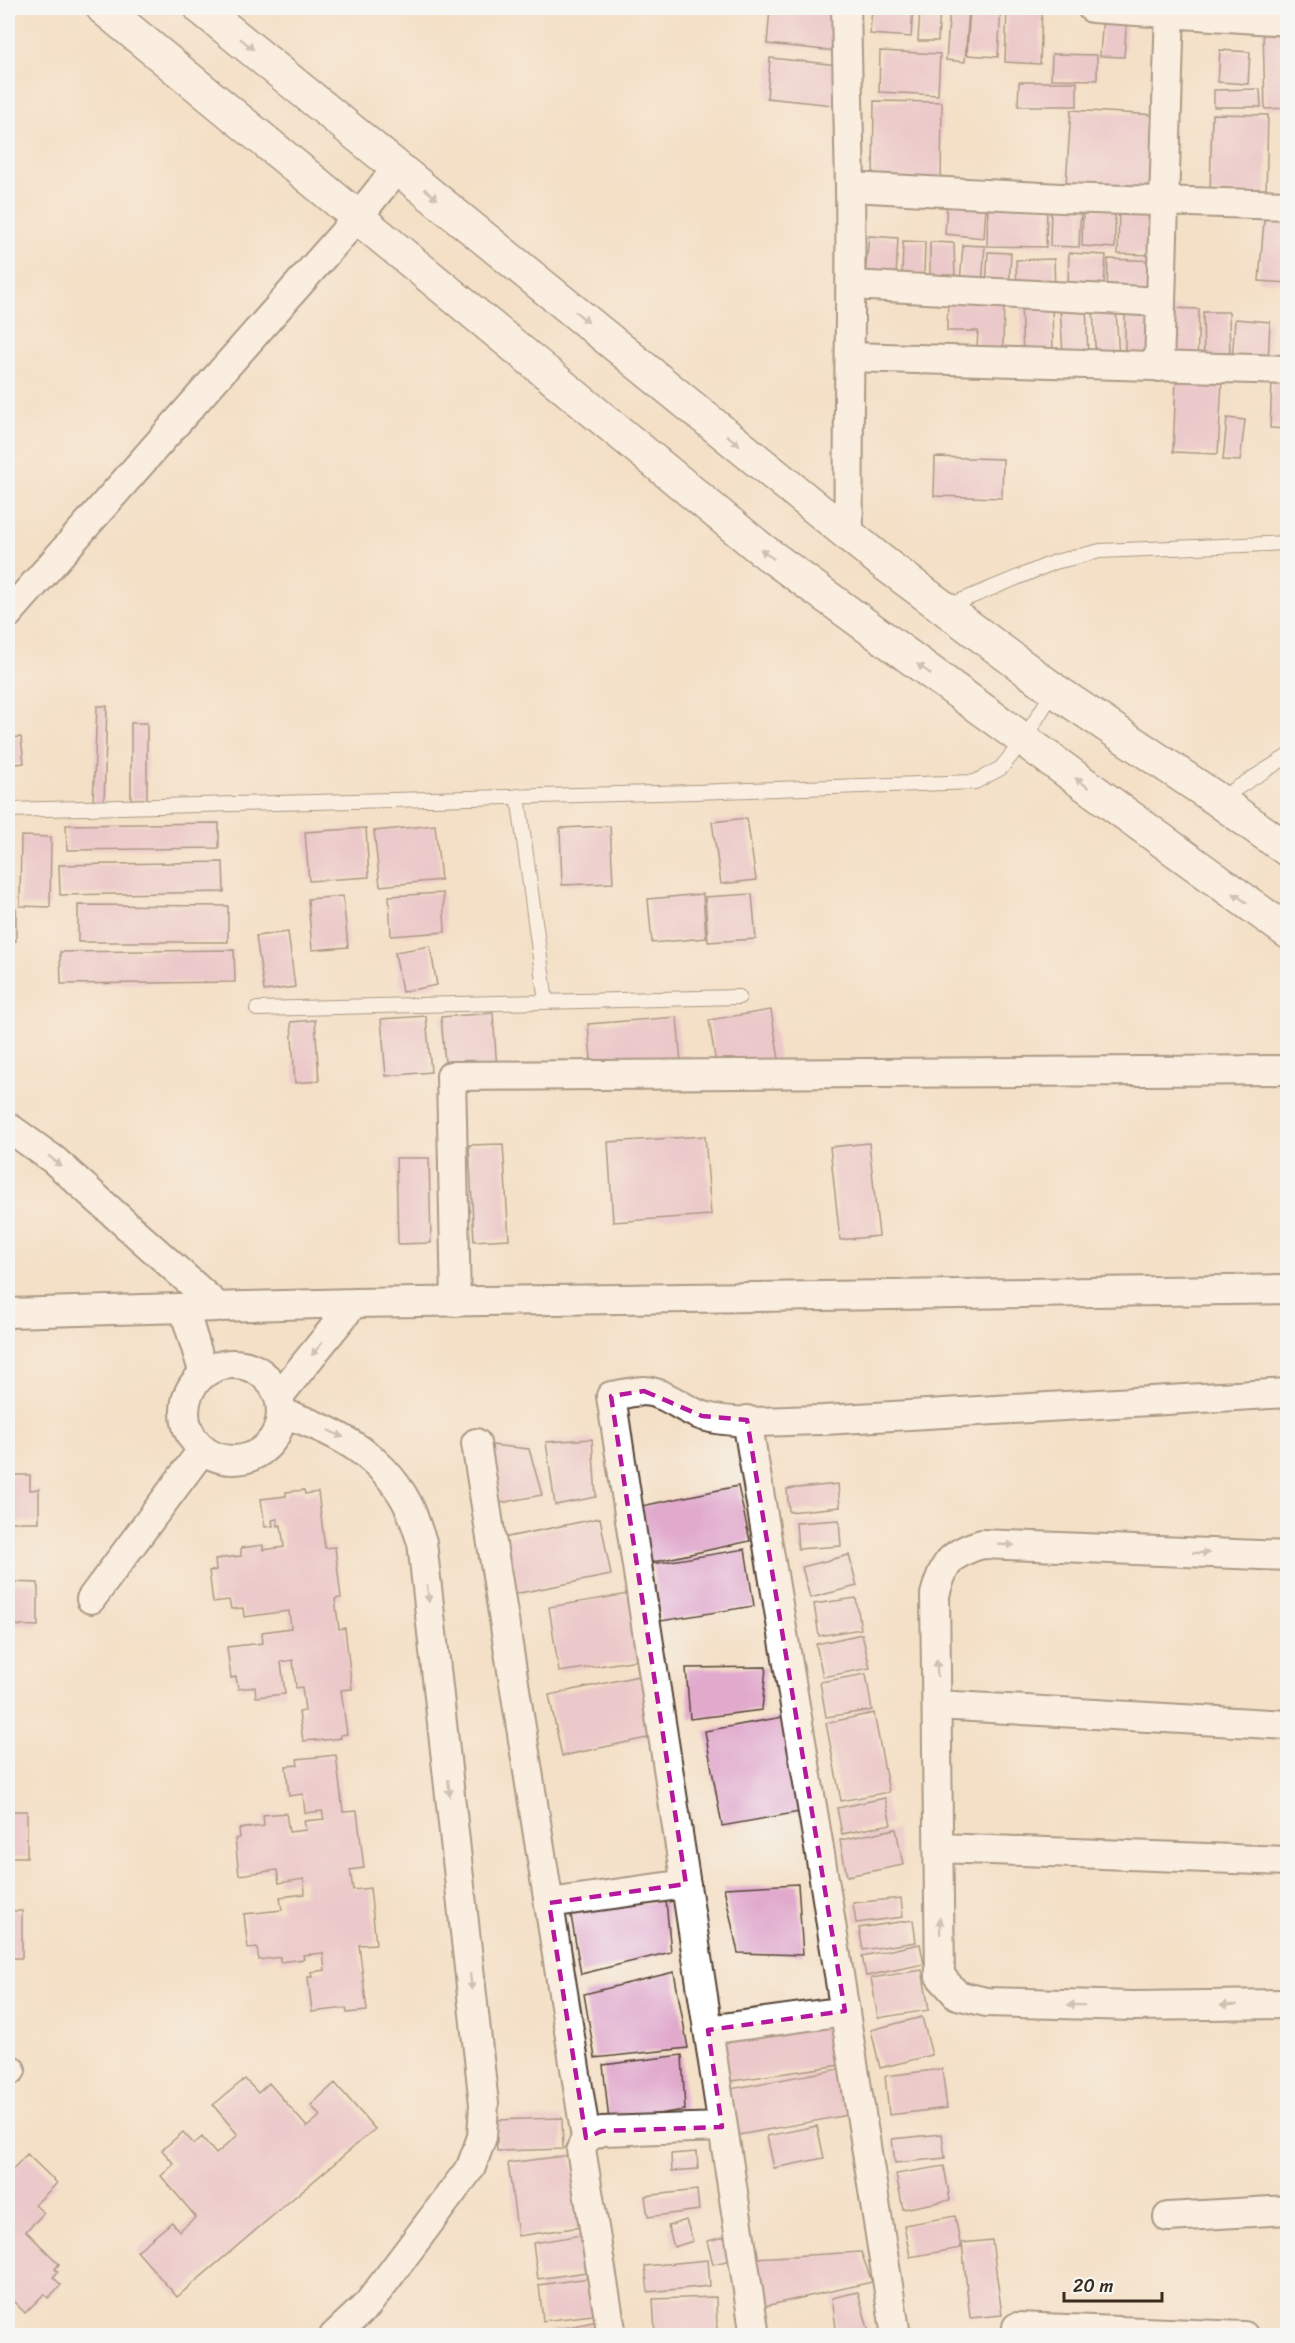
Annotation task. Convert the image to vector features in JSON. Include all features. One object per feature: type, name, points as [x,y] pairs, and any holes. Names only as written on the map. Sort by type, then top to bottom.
[{"type":"street","points":[[103,8],[761,549],[1287,932]]},
{"type":"street","points":[[201,8],[849,535],[1054,690],[1218,800],[1287,850]]},
{"type":"street","points":[[846,8],[852,285],[847,447],[849,535]]},
{"type":"street","points":[[1092,8],[1170,11],[1287,21]]},
{"type":"street","points":[[1159,368],[1170,11]]},
{"type":"street","points":[[8,614],[357,218],[398,167]]},
{"type":"street","points":[[850,187],[1061,198],[1287,205]]},
{"type":"street","points":[[852,285],[1161,302]]},
{"type":"street","points":[[850,357],[1159,368],[1287,370]]},
{"type":"street","points":[[456,1302],[450,1076],[1287,1070]]},
{"type":"street","points":[[8,1126],[54,1160],[219,1307]]},
{"type":"street","points":[[8,1313],[354,1303],[1287,1289]]},
{"type":"street","points":[[280,1404],[354,1303]]},
{"type":"street","points":[[184,1309],[204,1374]]},
{"type":"street","points":[[231,1364],[246,1366],[260,1372],[271,1382],[280,1404],[279,1428],[272,1441],[261,1452],[247,1459],[231,1460],[216,1457],[193,1439],[184,1411],[187,1397],[194,1384],[204,1374],[217,1367],[231,1364]]},
{"type":"street","points":[[755,2336],[611,1396],[644,1391],[667,1398],[702,1416],[727,1420],[824,1420],[1287,1393]]},
{"type":"street","points":[[280,1404],[310,1422],[345,1438],[375,1462],[401,1494],[411,1511],[422,1542],[484,2104],[482,2136],[471,2167],[368,2304],[334,2336]]},
{"type":"street","points":[[747,1420],[845,2011],[896,2336]]},
{"type":"street","points":[[476,1443],[586,2138],[581,2149],[612,2336]]},
{"type":"street","points":[[91,1599],[203,1449]]},
{"type":"street","points":[[1287,1556],[982,1544],[964,1549],[951,1558],[941,1571],[935,1595],[940,1976],[957,1995],[986,2002],[1134,2006],[1287,2004]]},
{"type":"street","points":[[937,1705],[1287,1725]]},
{"type":"street","points":[[939,1848],[1287,1861]]},
{"type":"street","points":[[549,1903],[686,1884]]},
{"type":"street","points":[[708,2030],[845,2011]]},
{"type":"street","points":[[586,2138],[602,2131],[722,2127]]},
{"type":"street","points":[[1168,2217],[1287,2210]]},
{"type":"street","points":[[1017,2327],[1244,2336]]},
{"type":"lane","points":[[944,608],[1055,562],[1100,551],[1287,543]]},
{"type":"lane","points":[[8,810],[841,788],[975,782],[1001,768],[1023,741],[1054,690]]},
{"type":"lane","points":[[1218,800],[1287,756]]},
{"type":"lane","points":[[518,796],[546,1002]]},
{"type":"lane","points":[[257,1010],[739,997]]},
{"type":"highlighted area","points":[[644,1391],[702,1416],[747,1420],[845,2011],[708,2030],[722,2127],[602,2131],[586,2138],[549,1903],[686,1884],[611,1396]]},
{"type":"building","points":[[770,8],[834,8],[835,51],[767,44]]},
{"type":"building","points":[[872,8],[913,8],[911,37],[870,34]]},
{"type":"building","points":[[920,8],[940,8],[938,41],[918,41]]},
{"type":"building","points":[[950,8],[969,8],[965,62],[946,60]]},
{"type":"building","points":[[970,8],[1001,8],[998,57],[967,55]]},
{"type":"building","points":[[1007,8],[1042,9],[1040,64],[1005,62]]},
{"type":"building","points":[[1103,15],[1127,16],[1124,57],[1100,56]]},
{"type":"building","points":[[1288,28],[1288,59],[1282,59],[1283,82],[1288,82],[1288,108],[1265,109],[1263,29]]},
{"type":"building","points":[[1220,50],[1250,52],[1248,84],[1218,82]]},
{"type":"building","points":[[880,51],[940,54],[938,95],[879,92]]},
{"type":"building","points":[[1052,54],[1097,55],[1097,80],[1051,79]]},
{"type":"building","points":[[770,58],[838,65],[833,105],[767,98]]},
{"type":"building","points":[[1019,82],[1077,82],[1077,106],[1018,106]]},
{"type":"building","points":[[1260,89],[1261,107],[1214,107],[1214,90]]},
{"type":"building","points":[[874,101],[942,102],[941,184],[873,183]]},
{"type":"building","points":[[1071,110],[1157,115],[1153,190],[1066,185]]},
{"type":"building","points":[[1212,114],[1268,115],[1266,194],[1210,193]]},
{"type":"building","points":[[947,203],[986,206],[984,238],[945,234]]},
{"type":"building","points":[[1119,204],[1160,206],[1158,255],[1118,254]]},
{"type":"building","points":[[988,205],[1047,207],[1046,247],[987,246]]},
{"type":"building","points":[[1051,207],[1081,208],[1079,247],[1050,246]]},
{"type":"building","points":[[1083,208],[1115,210],[1115,248],[1082,246]]},
{"type":"building","points":[[1265,209],[1288,211],[1288,283],[1259,281]]},
{"type":"building","points":[[869,236],[898,238],[896,278],[865,276]]},
{"type":"building","points":[[903,241],[925,242],[924,275],[902,275]]},
{"type":"building","points":[[930,242],[954,243],[955,280],[930,280]]},
{"type":"building","points":[[963,245],[985,246],[982,285],[960,283]]},
{"type":"building","points":[[988,252],[1011,253],[1009,291],[986,290]]},
{"type":"building","points":[[1069,253],[1106,255],[1104,286],[1068,284]]},
{"type":"building","points":[[1054,259],[1055,291],[1017,293],[1016,260]]},
{"type":"building","points":[[1108,259],[1159,261],[1157,293],[1107,292]]},
{"type":"building","points":[[948,295],[1004,297],[1003,349],[977,348],[978,331],[947,331]]},
{"type":"building","points":[[1021,302],[1052,302],[1053,354],[1023,355]]},
{"type":"building","points":[[1086,304],[1088,355],[1063,356],[1060,306]]},
{"type":"building","points":[[1116,308],[1119,360],[1096,361],[1093,309]]},
{"type":"building","points":[[1125,308],[1154,309],[1154,357],[1125,357]]},
{"type":"building","points":[[1168,308],[1199,309],[1197,363],[1166,361]]},
{"type":"building","points":[[1203,312],[1229,312],[1230,359],[1204,359]]},
{"type":"building","points":[[1235,319],[1270,322],[1268,363],[1232,361]]},
{"type":"building","points":[[1176,379],[1222,381],[1218,454],[1173,452]]},
{"type":"building","points":[[1272,382],[1288,383],[1288,429],[1270,428]]},
{"type":"building","points":[[1227,418],[1245,420],[1240,461],[1223,460]]},
{"type":"building","points":[[935,457],[1003,459],[1002,498],[934,496]]},
{"type":"building","points":[[97,706],[107,706],[104,804],[93,803]]},
{"type":"building","points":[[131,723],[147,723],[147,799],[131,799]]},
{"type":"building","points":[[21,737],[24,763],[8,765],[8,738]]},
{"type":"building","points":[[747,818],[756,880],[721,884],[712,822]]},
{"type":"building","points":[[219,823],[219,848],[67,850],[66,825]]},
{"type":"building","points":[[435,825],[441,880],[380,886],[374,831]]},
{"type":"building","points":[[610,826],[613,883],[562,885],[560,828]]},
{"type":"building","points":[[366,828],[369,877],[309,881],[305,832]]},
{"type":"building","points":[[21,836],[51,837],[50,907],[20,906]]},
{"type":"building","points":[[223,862],[224,892],[60,895],[59,865]]},
{"type":"building","points":[[443,893],[445,932],[391,936],[389,896]]},
{"type":"building","points":[[703,894],[706,938],[652,943],[648,899]]},
{"type":"building","points":[[752,894],[756,939],[708,942],[705,897]]},
{"type":"building","points":[[343,896],[348,947],[312,950],[308,899]]},
{"type":"building","points":[[78,905],[228,906],[228,942],[78,942]]},
{"type":"building","points":[[8,909],[16,909],[16,941],[8,941]]},
{"type":"building","points":[[288,932],[295,987],[264,991],[256,936]]},
{"type":"building","points":[[430,946],[437,985],[402,992],[395,952]]},
{"type":"building","points":[[234,950],[235,982],[61,984],[60,952]]},
{"type":"building","points":[[8,951],[11,951],[11,988],[8,988]]},
{"type":"building","points":[[771,1010],[779,1059],[717,1070],[709,1020]]},
{"type":"building","points":[[493,1013],[497,1070],[446,1074],[441,1017]]},
{"type":"building","points":[[426,1016],[431,1072],[386,1076],[381,1019]]},
{"type":"building","points":[[677,1017],[681,1064],[592,1071],[588,1024]]},
{"type":"building","points":[[315,1020],[319,1081],[295,1083],[291,1022]]},
{"type":"building","points":[[705,1136],[711,1215],[613,1222],[608,1142]]},
{"type":"building","points":[[869,1143],[879,1236],[840,1240],[830,1147]]},
{"type":"building","points":[[503,1144],[509,1239],[474,1241],[469,1145]]},
{"type":"building","points":[[396,1158],[429,1158],[431,1243],[398,1244]]},
{"type":"building","points":[[592,1439],[596,1497],[555,1505],[546,1442]]},
{"type":"building","points":[[491,1445],[529,1449],[542,1495],[500,1503]]},
{"type":"building","points":[[8,1475],[30,1475],[30,1490],[39,1489],[39,1522],[8,1522]]},
{"type":"building","points":[[838,1484],[840,1507],[789,1512],[787,1489]]},
{"type":"building","points":[[738,1486],[750,1541],[649,1563],[637,1507]]},
{"type":"building","points":[[304,1490],[305,1494],[318,1492],[325,1548],[335,1547],[341,1598],[335,1599],[339,1629],[345,1628],[352,1689],[341,1690],[347,1734],[340,1735],[341,1738],[316,1741],[303,1741],[299,1712],[305,1711],[302,1687],[296,1688],[293,1660],[281,1662],[285,1694],[256,1697],[255,1687],[238,1689],[236,1677],[231,1678],[227,1647],[263,1643],[262,1632],[291,1628],[289,1611],[244,1617],[243,1608],[231,1609],[229,1600],[213,1602],[209,1571],[216,1570],[215,1559],[241,1556],[241,1548],[263,1545],[263,1550],[284,1547],[281,1525],[278,1526],[277,1519],[272,1520],[273,1526],[265,1527],[261,1499],[286,1496],[286,1492]]},
{"type":"building","points":[[600,1518],[611,1575],[509,1595],[498,1539]]},
{"type":"building","points":[[839,1520],[841,1546],[798,1549],[796,1523]]},
{"type":"building","points":[[745,1549],[754,1606],[661,1621],[652,1564]]},
{"type":"building","points":[[849,1555],[857,1586],[810,1598],[802,1567]]},
{"type":"building","points":[[8,1582],[38,1583],[38,1626],[8,1625]]},
{"type":"building","points":[[640,1592],[651,1658],[559,1672],[549,1607]]},
{"type":"building","points":[[856,1598],[861,1629],[819,1636],[814,1604]]},
{"type":"building","points":[[862,1634],[870,1668],[823,1677],[816,1644]]},
{"type":"building","points":[[766,1667],[762,1710],[690,1719],[686,1668]]},
{"type":"building","points":[[648,1674],[661,1735],[562,1756],[549,1695]]},
{"type":"building","points":[[866,1674],[872,1710],[826,1717],[820,1682]]},
{"type":"building","points":[[874,1713],[889,1792],[841,1801],[826,1723]]},
{"type":"building","points":[[794,1715],[811,1810],[722,1826],[705,1731]]},
{"type":"building","points":[[336,1755],[343,1812],[357,1811],[364,1868],[350,1870],[353,1890],[370,1888],[376,1944],[359,1945],[367,2011],[347,2013],[346,2008],[312,2012],[308,1977],[312,1977],[311,1972],[325,1970],[323,1953],[303,1955],[304,1959],[280,1962],[280,1957],[259,1960],[257,1948],[248,1949],[244,1914],[282,1910],[280,1897],[305,1894],[304,1879],[279,1883],[277,1870],[239,1875],[235,1839],[240,1838],[239,1829],[264,1826],[263,1815],[286,1813],[289,1832],[306,1830],[304,1821],[324,1819],[322,1811],[305,1813],[303,1794],[289,1796],[286,1766],[298,1765],[297,1759]]},
{"type":"building","points":[[885,1798],[891,1824],[842,1834],[837,1808]]},
{"type":"building","points":[[8,1811],[27,1811],[27,1857],[8,1857]]},
{"type":"building","points":[[896,1829],[903,1865],[847,1876],[840,1840]]},
{"type":"building","points":[[798,1884],[803,1955],[738,1953],[724,1888]]},
{"type":"building","points":[[901,1898],[903,1917],[856,1923],[853,1903]]},
{"type":"building","points":[[666,1901],[671,1952],[581,1974],[570,1910]]},
{"type":"building","points":[[8,1911],[22,1911],[22,1958],[8,1958]]},
{"type":"building","points":[[913,1920],[916,1942],[863,1950],[859,1928]]},
{"type":"building","points":[[920,1944],[924,1964],[866,1976],[862,1956]]},
{"type":"building","points":[[922,1970],[929,2010],[878,2018],[871,1978]]},
{"type":"building","points":[[674,1972],[688,2048],[595,2058],[584,1994]]},
{"type":"building","points":[[922,2017],[932,2055],[880,2068],[871,2030]]},
{"type":"building","points":[[835,2024],[841,2065],[725,2082],[718,2041]]},
{"type":"building","points":[[682,2055],[685,2110],[609,2121],[603,2065]]},
{"type":"building","points":[[839,2069],[848,2115],[739,2135],[730,2089]]},
{"type":"building","points":[[942,2069],[947,2108],[889,2115],[885,2076]]},
{"type":"building","points":[[245,2079],[258,2093],[269,2083],[307,2127],[320,2116],[311,2105],[335,2083],[375,2129],[177,2297],[137,2251],[172,2222],[179,2231],[196,2217],[161,2176],[174,2164],[162,2150],[183,2132],[194,2144],[202,2137],[216,2154],[238,2135],[213,2105]]},
{"type":"building","points":[[562,2118],[563,2149],[497,2151],[496,2120]]},
{"type":"building","points":[[817,2126],[824,2158],[774,2168],[767,2136]]},
{"type":"building","points":[[942,2134],[945,2158],[895,2163],[892,2139]]},
{"type":"building","points":[[697,2152],[698,2169],[672,2171],[671,2154]]},
{"type":"building","points":[[27,2154],[57,2183],[35,2205],[44,2213],[26,2231],[59,2264],[55,2269],[58,2272],[53,2277],[61,2285],[48,2298],[44,2294],[25,2313],[8,2296],[8,2174]]},
{"type":"building","points":[[571,2155],[581,2227],[518,2236],[508,2163]]},
{"type":"building","points":[[944,2166],[950,2200],[903,2209],[896,2174]]},
{"type":"building","points":[[697,2190],[699,2210],[648,2217],[645,2196]]},
{"type":"building","points":[[955,2216],[961,2248],[910,2257],[904,2225]]},
{"type":"building","points":[[686,2220],[693,2241],[674,2247],[668,2226]]},
{"type":"building","points":[[581,2235],[586,2272],[538,2279],[533,2243]]},
{"type":"building","points":[[734,2235],[740,2258],[713,2264],[707,2241]]},
{"type":"building","points":[[992,2240],[1002,2315],[970,2318],[962,2243]]},
{"type":"building","points":[[861,2252],[872,2282],[765,2306],[754,2258]]},
{"type":"building","points":[[708,2260],[710,2286],[648,2292],[645,2266]]},
{"type":"building","points":[[596,2277],[601,2314],[543,2321],[539,2285]]},
{"type":"building","points":[[858,2292],[870,2336],[837,2336],[832,2298]]},
{"type":"building","points":[[716,2297],[717,2330],[655,2333],[653,2299]]},
{"type":"building","points":[[603,2320],[606,2336],[550,2336],[549,2331]]},
{"type":"building","points":[[829,2330],[829,2336],[787,2336],[787,2334]]}]
